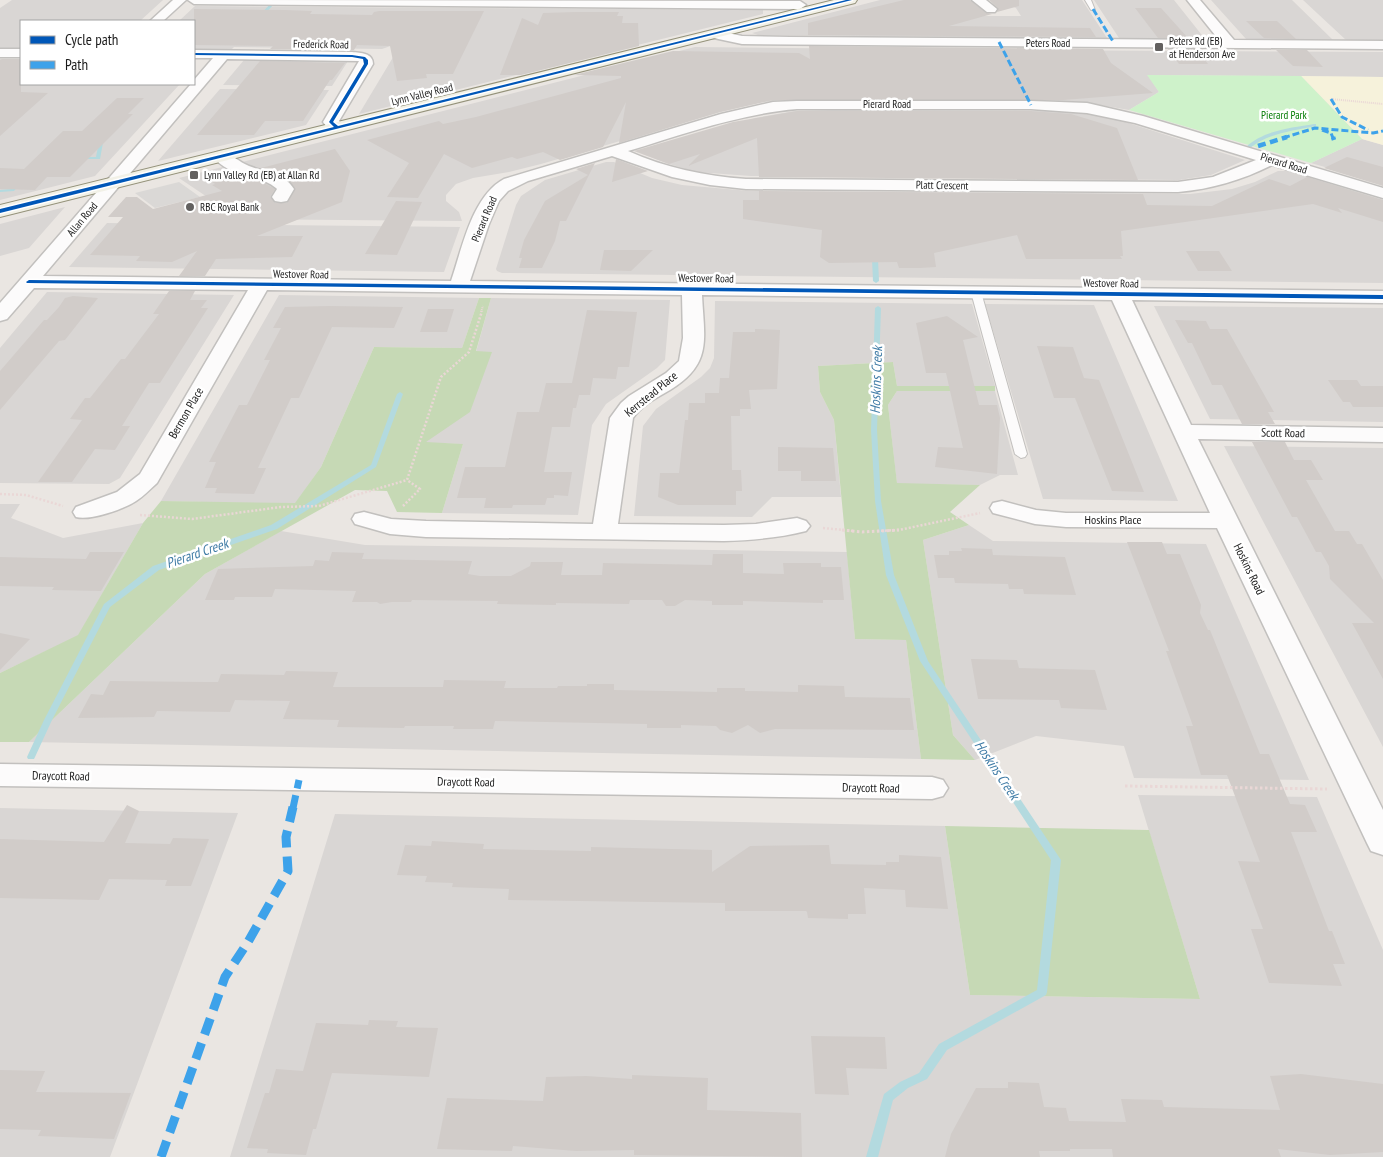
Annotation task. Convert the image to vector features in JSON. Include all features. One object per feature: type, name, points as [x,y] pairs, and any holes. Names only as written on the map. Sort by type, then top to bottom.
[{"type":"street","points":[[157,20],[180,0]]},
{"type":"street","points":[[194,0],[800,2],[814,9]]},
{"type":"street","name":"Lynn Valley Road","points":[[0,211],[850,0]]},
{"type":"street","points":[[978,0],[991,9]]},
{"type":"street","points":[[1193,0],[1230,44]]},
{"type":"street","name":"Peters Road","points":[[714,34],[742,40],[1383,45]]},
{"type":"street","points":[[0,53],[20,53]]},
{"type":"street","name":"Frederick Road","points":[[195,54],[352,56],[364,58],[366,64],[331,122],[337,127]]},
{"type":"street","name":"Allan Road","points":[[0,314],[224,54]]},
{"type":"street","name":"Pierard Road","points":[[458,287],[488,204],[497,191],[516,179],[726,117],[757,110],[797,105],[1087,108],[1115,113],[1383,193]]},
{"type":"street","name":"Platt Crescent","points":[[613,150],[672,174],[746,184],[1178,188],[1202,186],[1236,177],[1271,159]]},
{"type":"street","points":[[221,156],[244,170],[269,175],[281,182],[286,189],[281,197]]},
{"type":"street","name":"Westover Road","points":[[29,282],[1383,297]]},
{"type":"street","name":"Bermon Place","points":[[84,512],[126,497],[149,478],[261,284]]},
{"type":"street","name":"Kerrstead Place","points":[[605,531],[618,431],[622,417],[638,401],[678,373],[689,362],[692,349],[692,289]]},
{"type":"street","name":"Hoskins Road","points":[[1119,294],[1182,432],[1369,800],[1383,843]]},
{"type":"street","name":"Scott Road","points":[[1182,432],[1383,435]]},
{"type":"street","name":"Hoskins Place","points":[[1002,508],[1035,517],[1066,520],[1226,521]]},
{"type":"street","points":[[364,519],[390,526],[426,528],[724,533],[756,532],[797,526]]},
{"type":"street","name":"Draycott Road","points":[[0,775],[932,788]]},
{"type":"lane","points":[[1088,0],[1093,9]]},
{"type":"lane","points":[[976,292],[1021,454]]},
{"type":"path","points":[[1331,99],[1383,104]]},
{"type":"path","points":[[408,480],[441,377],[469,352],[488,288]]},
{"type":"path","points":[[130,515],[192,518],[281,507],[319,506],[408,480],[420,488],[406,505],[364,519]]},
{"type":"path","points":[[0,494],[26,495],[84,512]]},
{"type":"path","points":[[797,526],[862,532],[898,530],[1002,508]]},
{"type":"path","points":[[1125,786],[1369,800]]},
{"type":"shaded area","points":[[12,0],[163,0],[141,20],[20,20],[20,49],[0,49],[0,8]]},
{"type":"shaded area","points":[[880,0],[961,0],[972,16],[1021,16],[1016,8],[999,0],[1082,0],[1107,38],[758,35],[752,33]]},
{"type":"shaded area","points":[[1094,0],[1174,0],[1205,39],[1119,38]]},
{"type":"shaded area","points":[[1211,0],[1292,0],[1333,40],[1246,39]]},
{"type":"shaded area","points":[[1303,0],[1383,0],[1383,40],[1346,40]]},
{"type":"shaded area","points":[[195,6],[763,10],[763,14],[359,114],[398,49],[399,43],[382,49],[234,47],[231,50],[195,50],[195,20],[180,20]]},
{"type":"shaded area","points":[[695,47],[995,50],[794,99],[762,102],[720,112],[541,164],[473,178],[456,184],[446,195],[446,201],[459,212],[462,221],[215,219],[222,207],[179,178]]},
{"type":"shaded area","points":[[1011,50],[1383,52],[1383,77],[1148,75],[1159,92],[1129,110],[1084,102],[1035,100]]},
{"type":"shaded area","points":[[0,59],[20,59],[20,85],[179,85],[95,176],[0,200]]},
{"type":"shaded area","points":[[244,60],[348,61],[332,86],[223,85]]},
{"type":"shaded area","points":[[1301,76],[1383,77],[1383,145],[1362,139]]},
{"type":"shaded area","points":[[220,89],[329,90],[306,125],[158,161]]},
{"type":"shaded area","points":[[794,111],[1051,111],[1090,114],[1119,120],[1245,160],[1211,175],[1179,180],[751,176],[696,172],[643,154],[755,118]]},
{"type":"shaded area","points":[[1362,139],[1383,145],[1383,184],[1311,163]]},
{"type":"shaded area","points":[[606,162],[614,162],[652,178],[682,185],[750,191],[1190,194],[1232,189],[1255,182],[1278,171],[1287,171],[1383,200],[1383,283],[502,273],[497,271],[496,269],[516,205],[521,196],[545,180]]},
{"type":"shaded area","points":[[179,182],[200,197],[155,208],[135,193]]},
{"type":"shaded area","points":[[65,207],[29,248],[0,256],[0,224]]},
{"type":"shaded area","points":[[107,223],[460,227],[444,272],[69,267]]},
{"type":"shaded area","points":[[47,292],[234,295],[120,478],[109,484],[0,483],[0,348]]},
{"type":"shaded area","points":[[279,295],[479,298],[462,348],[374,347],[321,467],[295,504],[161,501]]},
{"type":"shaded area","points":[[491,298],[670,300],[665,360],[657,368],[606,404],[592,425],[578,515],[442,513],[463,444],[424,443],[491,352],[476,352]]},
{"type":"shaded area","points":[[715,301],[972,304],[995,386],[897,386],[893,362],[818,366],[820,392],[834,420],[841,497],[772,497],[752,517],[634,516],[643,426],[656,409],[701,377],[710,368],[714,358]]},
{"type":"shaded area","points":[[985,304],[1094,305],[1178,501],[1043,499]]},
{"type":"shaded area","points":[[1154,306],[1383,308],[1383,422],[1210,419]]},
{"type":"shaded area","points":[[897,391],[995,391],[1018,475],[1000,475],[980,485],[897,484],[888,405]]},
{"type":"shaded area","points":[[1224,446],[1383,448],[1383,747],[1264,523]]},
{"type":"shaded area","points":[[0,504],[20,504],[11,518],[63,538],[143,523],[78,636],[0,673]]},
{"type":"shaded area","points":[[969,525],[993,541],[1206,544],[1309,780],[1134,778],[1124,746],[1036,736],[975,760],[953,735],[923,540]]},
{"type":"shaded area","points":[[281,531],[365,545],[847,552],[855,639],[906,640],[921,759],[29,742],[205,574]]},
{"type":"shaded area","points":[[1138,795],[1317,797],[1383,950],[1383,1157],[230,1157],[335,814],[945,826],[970,995],[1200,999]]},
{"type":"shaded area","points":[[0,808],[238,813],[110,1157],[0,1157]]},
{"type":"green space","name":"Pierard Park","points":[[1147,75],[1301,76],[1362,139],[1311,163],[1129,110],[1159,92]]},
{"type":"green space","points":[[479,298],[491,298],[476,351],[492,352],[470,412],[426,442],[463,444],[442,513],[397,512],[387,491],[355,490],[205,574],[29,742],[0,742],[0,673],[78,635],[143,523],[161,501],[295,503],[321,467],[374,347],[462,348]]},
{"type":"green space","points":[[893,362],[897,386],[995,386],[995,391],[897,391],[888,405],[897,483],[980,485],[950,512],[969,525],[923,540],[953,735],[975,760],[921,759],[906,640],[855,639],[834,420],[820,392],[818,366]]},
{"type":"green space","points":[[945,826],[1149,830],[1200,999],[970,995]]},
{"type":"building","points":[[904,0],[970,0],[986,13],[992,14],[949,26],[1090,28],[1096,37],[808,35],[808,23]]},
{"type":"building","points":[[989,0],[1019,0],[1019,6],[997,12],[998,8]]},
{"type":"building","points":[[1135,8],[1161,8],[1188,38],[1158,38]]},
{"type":"building","points":[[194,9],[285,10],[312,11],[310,14],[372,15],[374,12],[379,11],[484,11],[453,74],[426,74],[427,78],[397,81],[390,46],[357,45],[354,50],[270,49],[273,46],[195,45]]},
{"type":"building","points":[[619,12],[617,16],[623,16],[622,23],[638,23],[639,46],[521,75],[500,75],[522,18],[538,25],[543,13]]},
{"type":"building","points":[[1246,21],[1277,21],[1296,39],[1264,38]]},
{"type":"building","points":[[809,46],[1103,49],[1111,63],[1153,93],[1063,100],[773,100],[720,112],[619,143],[626,102],[603,147],[560,160],[543,152],[517,159],[512,157],[472,168],[444,154],[418,198],[387,197],[409,163],[367,140],[439,121],[443,124],[476,117],[621,78],[621,76],[574,75],[673,51],[799,53],[810,59]]},
{"type":"building","points":[[1168,49],[1197,49],[1208,64],[1179,64]]},
{"type":"building","points":[[1276,50],[1307,50],[1323,67],[1293,66]]},
{"type":"building","points":[[20,59],[21,92],[48,93],[0,136],[0,60]]},
{"type":"building","points":[[260,61],[345,63],[330,80],[303,121],[265,121],[254,135],[197,135]]},
{"type":"building","points":[[117,98],[144,98],[128,114],[133,114],[70,177],[47,177],[35,190],[0,189],[0,168],[24,169],[63,131],[82,131]]},
{"type":"building","points":[[797,111],[1031,111],[1071,114],[1117,128],[1138,180],[759,177],[757,138],[688,166],[700,154],[669,164],[634,151],[733,122]]},
{"type":"building","points":[[335,149],[350,171],[342,202],[257,236],[303,236],[292,257],[216,259],[205,276],[179,276],[197,251],[172,262],[136,261],[140,256],[90,255],[123,217],[108,217],[126,197],[137,197],[153,209],[222,191],[212,185],[215,184],[211,181],[237,174],[260,181],[275,189],[270,197],[275,203],[287,203],[295,188],[281,174],[261,168]]},
{"type":"building","points":[[1347,157],[1383,167],[1383,186],[1324,168]]},
{"type":"building","points":[[616,159],[648,171],[612,182]]},
{"type":"building","points":[[595,163],[566,221],[560,221],[555,241],[542,268],[519,268],[522,258],[519,258],[524,240],[545,201],[588,175],[576,169]]},
{"type":"building","points":[[1307,177],[1383,200],[1383,222],[1338,208],[1342,213],[1313,204],[1121,231],[1123,256],[1120,256],[1122,259],[1026,259],[1017,235],[934,253],[936,267],[899,268],[897,262],[829,263],[820,257],[822,230],[743,219],[743,200],[759,200],[759,191],[1143,194],[1147,205],[1212,206],[1269,179],[1290,186]]},
{"type":"building","points":[[396,201],[422,202],[397,255],[365,254]]},
{"type":"building","points":[[604,250],[653,250],[631,271],[600,270]]},
{"type":"building","points":[[1186,251],[1219,251],[1232,271],[1198,271]]},
{"type":"building","points":[[169,291],[195,291],[190,300],[207,300],[201,308],[208,308],[160,383],[149,383],[122,426],[130,426],[115,450],[95,449],[72,482],[38,482],[82,420],[70,419],[85,398],[90,398],[121,359],[125,359],[159,314],[153,314]]},
{"type":"building","points":[[73,296],[98,298],[65,340],[59,341],[0,410],[0,371],[44,320],[47,320],[59,307],[65,298]]},
{"type":"building","points":[[285,307],[403,307],[394,328],[332,327],[299,398],[291,398],[258,468],[266,468],[254,494],[215,493],[217,488],[205,488],[216,462],[209,462],[239,405],[247,405],[270,360],[264,360],[281,328],[273,328]]},
{"type":"building","points":[[428,309],[454,309],[447,332],[420,332]]},
{"type":"building","points":[[587,310],[637,312],[629,367],[618,367],[616,379],[593,378],[590,395],[579,395],[576,408],[573,408],[570,427],[552,427],[544,472],[572,472],[568,496],[554,495],[554,498],[547,498],[545,505],[513,505],[512,508],[484,508],[486,498],[457,498],[465,467],[505,467],[517,412],[539,412],[546,383],[572,383]]},
{"type":"building","points":[[947,316],[978,337],[963,340],[979,405],[997,405],[1000,418],[997,474],[935,467],[938,447],[963,448],[946,373],[926,373],[916,323]]},
{"type":"building","points":[[1175,320],[1206,321],[1210,329],[1227,329],[1274,412],[1268,412],[1275,424],[1242,424],[1222,385],[1212,385],[1192,343],[1188,343]]},
{"type":"building","points":[[755,329],[780,330],[777,389],[749,390],[751,409],[740,409],[740,416],[731,416],[732,470],[741,470],[742,491],[736,491],[736,505],[678,505],[658,497],[660,473],[679,473],[685,420],[688,420],[689,403],[705,403],[705,393],[719,393],[720,378],[729,378],[733,332],[755,332]]},
{"type":"building","points":[[1037,346],[1073,347],[1084,378],[1099,380],[1144,492],[1112,491],[1075,398],[1054,398]]},
{"type":"building","points":[[1328,380],[1357,380],[1361,386],[1383,386],[1383,407],[1353,407],[1350,402],[1343,402]]},
{"type":"building","points":[[1252,442],[1285,442],[1294,460],[1311,460],[1323,480],[1306,480],[1335,531],[1349,531],[1357,544],[1362,544],[1383,580],[1383,679],[1352,623],[1374,623],[1330,579],[1329,566],[1321,552],[1316,552],[1297,517],[1292,517]]},
{"type":"building","points":[[778,447],[833,448],[836,481],[801,481],[801,471],[778,471]]},
{"type":"building","points":[[1127,542],[1162,542],[1167,554],[1180,554],[1201,605],[1200,613],[1208,630],[1210,630],[1260,754],[1269,754],[1290,804],[1305,805],[1317,832],[1291,832],[1329,931],[1332,931],[1345,964],[1333,964],[1342,986],[1269,983],[1251,929],[1263,929],[1238,861],[1260,862],[1227,775],[1201,775],[1186,726],[1193,726],[1166,651],[1169,651]]},
{"type":"building","points":[[961,548],[992,549],[993,555],[1065,557],[1076,595],[1024,594],[1023,589],[1009,589],[1008,584],[955,583],[954,578],[938,578],[934,555],[949,555],[949,551],[962,551]]},
{"type":"building","points":[[90,552],[124,552],[101,591],[52,590],[54,587],[0,586],[0,557],[86,559]]},
{"type":"building","points":[[332,552],[364,553],[362,559],[472,561],[468,574],[480,576],[511,576],[530,566],[531,562],[563,562],[561,575],[602,575],[603,563],[712,565],[713,554],[743,554],[743,573],[784,574],[783,563],[821,563],[821,567],[841,567],[844,600],[823,600],[823,603],[743,601],[743,605],[712,605],[712,601],[685,600],[675,606],[666,606],[662,600],[630,600],[629,604],[556,603],[556,605],[497,604],[498,601],[412,600],[411,602],[380,604],[377,602],[352,602],[356,591],[275,589],[272,597],[235,597],[234,600],[205,600],[218,569],[313,566],[315,560],[329,561]]},
{"type":"building","points":[[0,633],[30,639],[0,670]]},
{"type":"building","points":[[971,659],[1017,660],[1019,668],[1095,670],[1107,710],[1061,708],[1059,700],[978,699]]},
{"type":"building","points":[[286,671],[338,672],[333,687],[443,687],[444,680],[506,681],[504,688],[557,688],[558,686],[614,684],[614,690],[717,692],[717,688],[745,688],[745,691],[798,692],[798,685],[844,686],[845,697],[910,698],[914,730],[775,729],[760,733],[748,725],[732,733],[720,730],[716,726],[681,725],[681,728],[647,728],[647,724],[495,721],[493,729],[453,729],[454,726],[405,726],[404,728],[337,727],[339,720],[283,719],[290,701],[235,700],[230,712],[157,711],[154,717],[78,718],[91,694],[103,695],[110,681],[218,682],[221,674],[284,675]]},
{"type":"building","points":[[127,805],[139,811],[125,843],[170,844],[173,838],[209,839],[191,886],[165,886],[167,880],[109,879],[99,900],[0,898],[0,839],[104,842]]},
{"type":"building","points":[[432,841],[484,844],[483,849],[591,851],[591,847],[712,850],[712,872],[750,846],[829,845],[831,864],[886,865],[886,862],[899,862],[899,855],[941,857],[948,909],[906,907],[905,890],[864,888],[866,914],[848,914],[848,919],[808,918],[806,911],[725,911],[725,903],[508,900],[509,889],[452,887],[453,883],[425,882],[427,876],[397,875],[405,845],[431,846]]},
{"type":"building","points":[[369,1020],[398,1021],[396,1027],[438,1028],[429,1077],[332,1073],[316,1129],[313,1129],[306,1155],[267,1153],[268,1149],[247,1148],[265,1093],[269,1093],[276,1069],[303,1071],[316,1023],[368,1025]]},
{"type":"building","points":[[811,1036],[885,1037],[887,1069],[846,1068],[849,1095],[815,1094]]},
{"type":"building","points":[[0,1070],[45,1071],[36,1092],[131,1093],[114,1139],[38,1136],[41,1130],[0,1129]]},
{"type":"building","points":[[1301,1074],[1383,1084],[1383,1152],[1330,1155],[1278,1149],[1281,1157],[1113,1157],[1112,1149],[1070,1149],[1070,1151],[1039,1151],[1040,1157],[945,1157],[951,1134],[976,1088],[1008,1088],[1008,1082],[1039,1083],[1044,1107],[1066,1108],[1069,1121],[1126,1122],[1121,1099],[1162,1100],[1164,1107],[1280,1110],[1270,1076]]},
{"type":"building","points":[[632,1075],[708,1078],[707,1110],[801,1113],[802,1157],[634,1155],[634,1150],[576,1151],[513,1146],[512,1151],[437,1149],[447,1098],[543,1101],[546,1077],[586,1076],[632,1079]]},
{"type":"waterway","points":[[260,17],[272,4]]},
{"type":"waterway","points":[[1248,147],[1270,135],[1314,125]]},
{"type":"waterway","points":[[81,158],[98,158],[102,137]]},
{"type":"waterway","points":[[0,191],[12,190],[19,183]]},
{"type":"waterway","name":"Hoskins Creek","points":[[876,281],[875,259],[878,253]]},
{"type":"waterway","name":"Hoskins Creek","points":[[872,1157],[888,1097],[904,1085],[923,1076],[943,1047],[1042,992],[1056,860],[924,661],[890,575],[878,501],[874,430],[878,308]]},
{"type":"waterway","name":"Pierard Creek","points":[[31,757],[107,606],[156,568],[274,527],[374,466],[400,394]]},
{"type":"marked path","points":[[1093,9],[1114,43]]},
{"type":"marked path","points":[[999,42],[1031,105]]},
{"type":"marked path","points":[[1331,99],[1342,117],[1368,130]]},
{"type":"marked path","points":[[1258,146],[1315,128],[1373,133],[1383,131]]},
{"type":"marked path","points":[[1322,130],[1331,133],[1334,140]]},
{"type":"marked path","points":[[161,1157],[225,977],[248,942],[288,871],[286,837],[299,780]]},
{"type":"cycle path","points":[[0,211],[850,0]]},
{"type":"cycle path","points":[[195,54],[352,56],[364,58],[366,64],[331,122],[337,127]]},
{"type":"cycle path","points":[[29,282],[1383,297]]},
{"type":"place","name":"Peters Rd (EB) at Henderson Ave","points":[[1159,47]]},
{"type":"place","name":"Lynn Valley Rd (EB) at Allan Rd","points":[[194,175]]},
{"type":"place","name":"RBC Royal Bank","points":[[190,207]]}]
